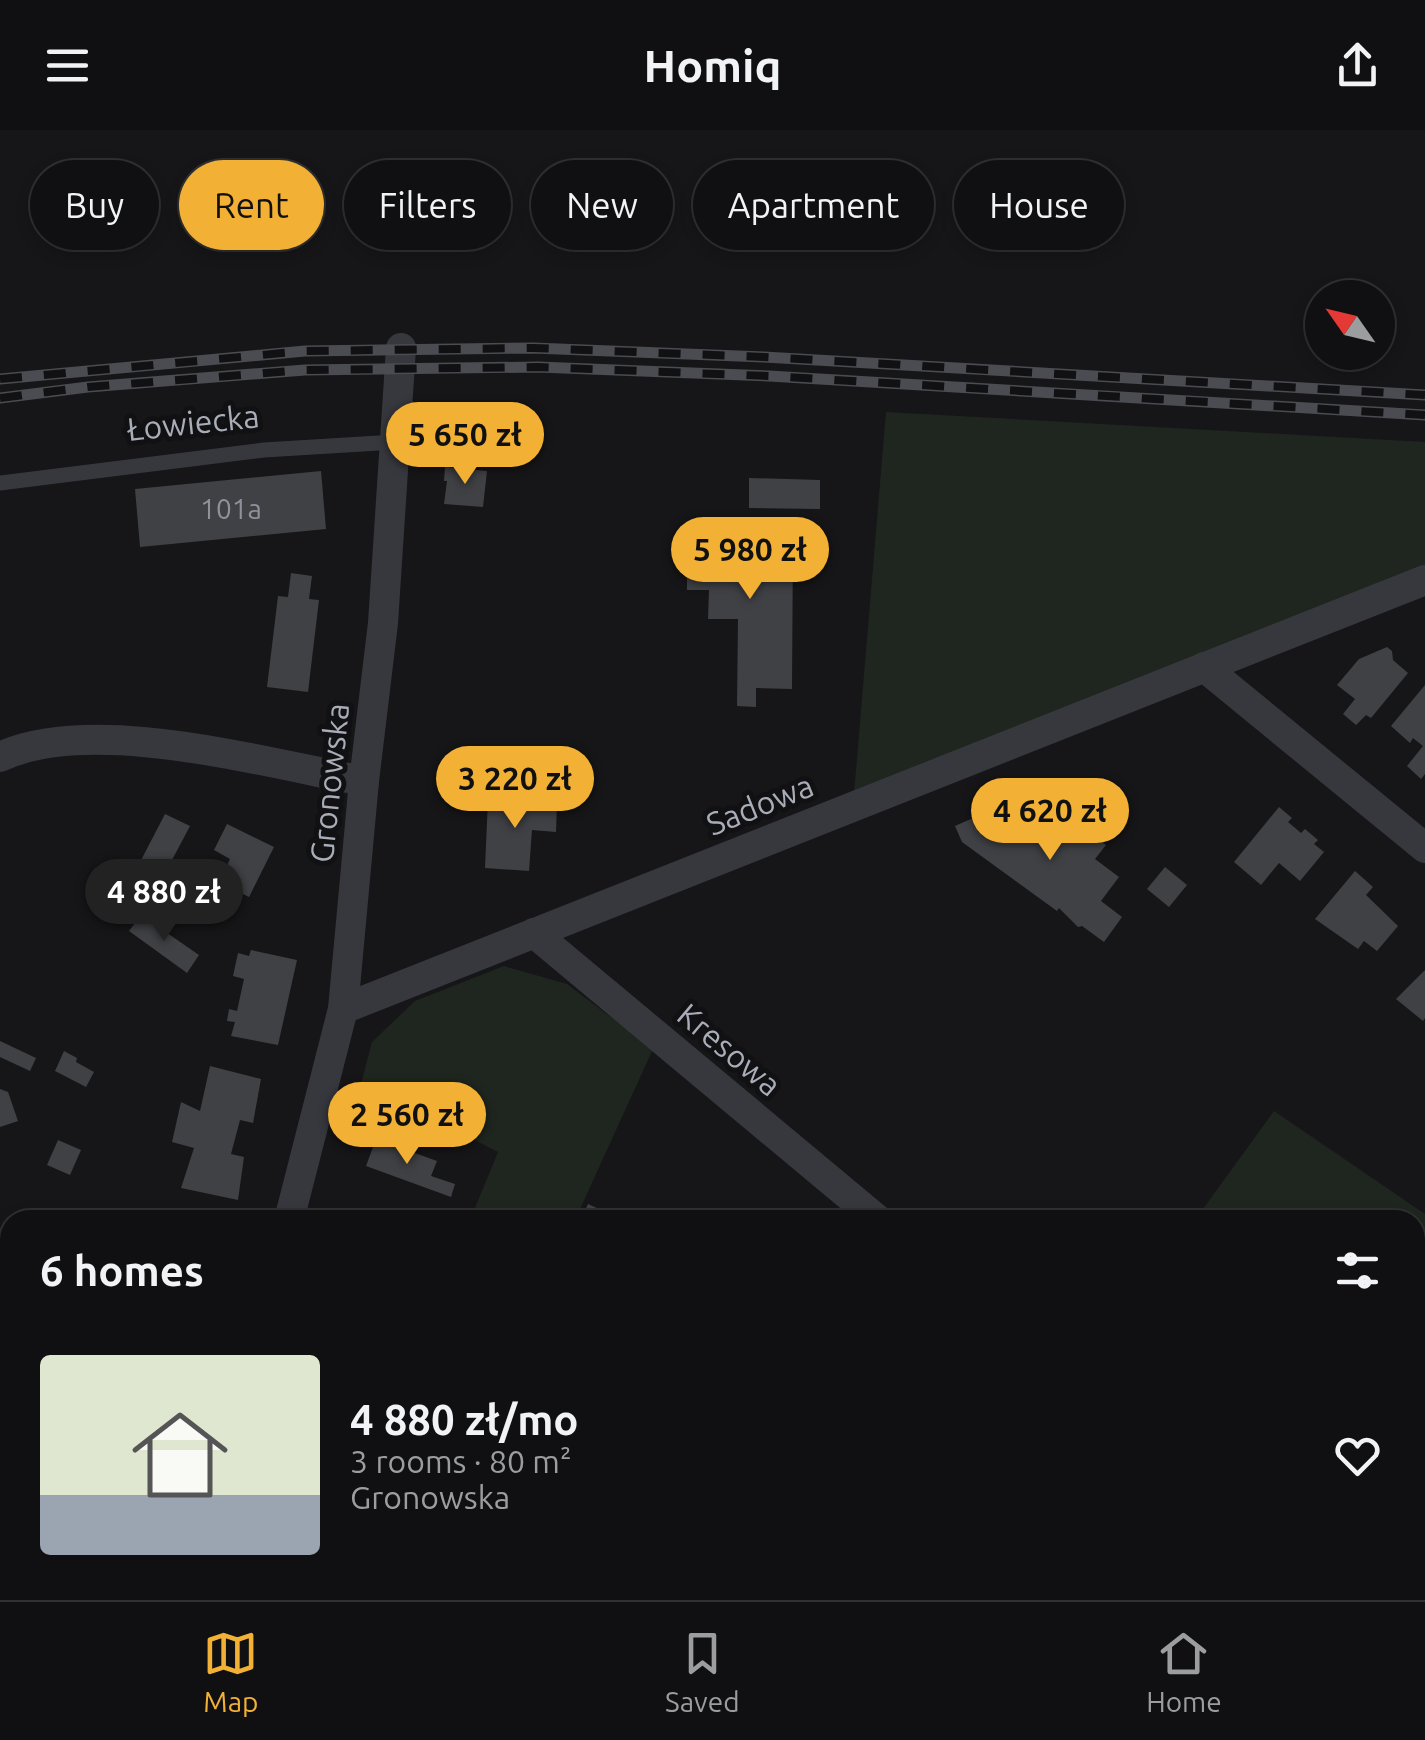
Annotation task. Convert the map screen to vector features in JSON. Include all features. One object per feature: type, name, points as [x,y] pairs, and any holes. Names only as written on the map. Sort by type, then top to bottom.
[{"type":"street","name":"Gronowska","points":[[292,1210],[343,1010],[383,623],[402,348]]},
{"type":"street","name":"Sadowa","points":[[343,1010],[1425,580]]},
{"type":"street","points":[[1204,667],[1425,848]]},
{"type":"street","points":[[0,757],[40,744],[80,740],[170,746],[364,781]]},
{"type":"street","name":"Kresowa","points":[[534,933],[866,1210]]},
{"type":"lane","name":"Łowiecka","points":[[0,483],[254,451],[395,442]]},
{"type":"shaded area","points":[[886,412],[1425,442],[1425,580],[853,806]]},
{"type":"shaded area","points":[[504,966],[567,984],[653,1049],[580,1210],[474,1210],[498,1152],[433,1119],[424,1132],[356,1103],[372,1042],[415,1001]]},
{"type":"shaded area","points":[[1274,1111],[1419,1210],[1202,1210]]},
{"type":"building","points":[[445,467],[487,471],[483,507],[444,504]]},
{"type":"building","points":[[321,471],[326,529],[140,547],[135,489]]},
{"type":"building","points":[[749,478],[820,480],[820,509],[749,508]]},
{"type":"building","points":[[687,535],[793,535],[792,689],[756,688],[756,707],[737,706],[738,619],[708,619],[709,590],[687,590]]},
{"type":"building","points":[[291,573],[312,576],[309,599],[319,600],[308,692],[267,687],[278,596],[288,597]]},
{"type":"building","points":[[1387,647],[1393,660],[1408,673],[1371,718],[1366,715],[1356,725],[1343,714],[1355,699],[1337,685],[1359,659]]},
{"type":"building","points":[[1425,685],[1425,774],[1421,779],[1407,766],[1423,746],[1413,738],[1410,743],[1391,726]]},
{"type":"building","points":[[488,799],[557,803],[556,832],[532,830],[529,871],[485,868]]},
{"type":"building","points":[[1048,803],[1106,845],[1095,859],[1119,877],[1101,901],[1122,917],[1104,942],[962,842],[955,826],[980,815],[995,827]]},
{"type":"building","points":[[1279,807],[1301,833],[1305,829],[1318,840],[1314,844],[1324,852],[1300,881],[1279,863],[1261,885],[1234,862]]},
{"type":"building","points":[[727,812],[735,828],[719,836],[711,820]]},
{"type":"building","points":[[165,814],[190,826],[162,879],[138,866]]},
{"type":"building","points":[[227,824],[274,847],[249,897],[219,882],[230,859],[214,850]]},
{"type":"building","points":[[1165,867],[1187,885],[1169,907],[1147,889]]},
{"type":"building","points":[[1355,871],[1373,887],[1366,895],[1398,926],[1377,951],[1364,941],[1358,949],[1315,919]]},
{"type":"building","points":[[141,915],[199,955],[187,973],[129,931]]},
{"type":"building","points":[[251,950],[297,960],[278,1045],[231,1036],[235,1022],[227,1021],[229,1009],[237,1011],[244,979],[233,976],[238,953],[249,956]]},
{"type":"building","points":[[1425,970],[1425,1018],[1423,1021],[1396,999]]},
{"type":"building","points":[[0,1041],[36,1058],[30,1071],[0,1057]]},
{"type":"building","points":[[64,1051],[94,1072],[86,1087],[55,1071]]},
{"type":"building","points":[[210,1066],[261,1079],[253,1123],[240,1120],[231,1154],[244,1157],[238,1200],[181,1188],[194,1148],[172,1142],[181,1102],[200,1111]]},
{"type":"building","points":[[0,1089],[8,1092],[18,1121],[0,1127]]},
{"type":"building","points":[[376,1139],[437,1161],[431,1176],[455,1184],[451,1197],[366,1166]]},
{"type":"building","points":[[58,1140],[81,1150],[70,1175],[47,1165]]},
{"type":"railway","points":[[0,379],[305,351],[533,348],[764,357],[1425,395]]},
{"type":"railway","points":[[0,398],[305,370],[538,367],[769,376],[1425,415]]}]
